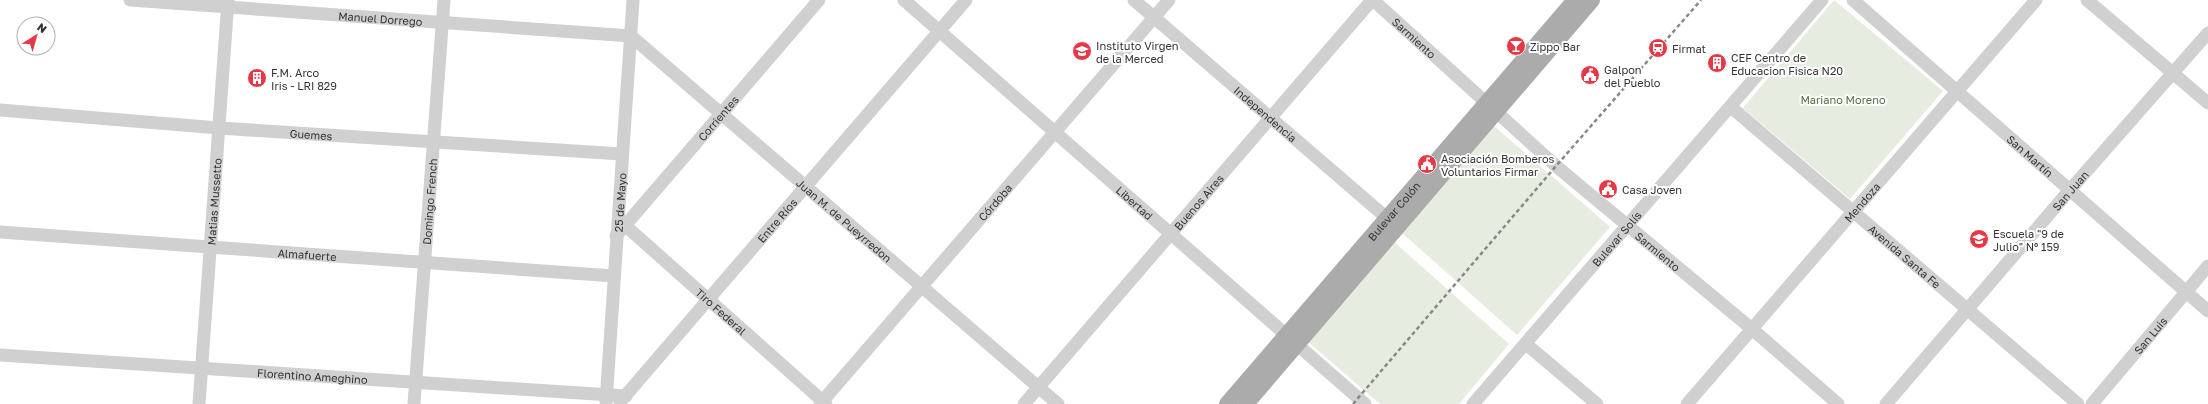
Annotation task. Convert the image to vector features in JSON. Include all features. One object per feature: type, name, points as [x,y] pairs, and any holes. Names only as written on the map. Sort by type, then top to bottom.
[{"type":"main road","name":"Bulevar Colón","points":[[1227,404],[1291,340],[1392,223],[1490,107],[1575,0]]},
{"type":"main road","name":"Bulevar Colón","points":[[1490,107],[1592,0]]},
{"type":"main road","name":"Bulevar Colón","points":[[1246,404],[1291,340]]},
{"type":"street","name":"Manuel Dorrego","points":[[130,0],[228,4],[442,23],[630,36]]},
{"type":"street","name":"Domingo French","points":[[414,404],[444,0]]},
{"type":"street","name":"25 de Mayo","points":[[608,401],[616,236],[621,222],[622,154],[633,0]]},
{"type":"street","name":"Corrientes","points":[[621,222],[721,114],[819,0]]},
{"type":"street","name":"Libertad","points":[[904,0],[1365,404]]},
{"type":"street","name":"Entre Ríos","points":[[622,400],[966,0]]},
{"type":"street","name":"Independencia","points":[[1134,0],[1392,223]]},
{"type":"street","name":"Córdoba","points":[[823,403],[921,286],[1169,0]]},
{"type":"street","name":"Sarmiento","points":[[1373,0],[1490,107],[1626,226],[1752,329],[1838,404]]},
{"type":"street","name":"Buenos Aires","points":[[1024,404],[1373,0]]},
{"type":"street","name":"Bulevar Solís","points":[[1473,404],[1822,0]]},
{"type":"street","name":"San Martín","points":[[1853,0],[1958,90],[2069,191],[2208,311]]},
{"type":"street","name":"Mendoza","points":[[1687,404],[2036,0]]},
{"type":"street","points":[[2087,0],[2208,103]]},
{"type":"street","name":"Matias Mussetto","points":[[199,404],[228,4]]},
{"type":"street","name":"San Juan","points":[[1886,404],[2069,191],[2208,33]]},
{"type":"street","name":"Juan M. de Pueyrredon","points":[[630,36],[1058,404]]},
{"type":"street","name":"Avenida Santa Fe","points":[[1731,107],[2078,404]]},
{"type":"street","name":"Guemes","points":[[0,110],[219,128],[622,154]]},
{"type":"street","name":"Tiro Federal","points":[[621,222],[823,403]]},
{"type":"street","name":"Almafuerte","points":[[0,232],[614,276]]},
{"type":"street","name":"San Luis","points":[[2092,404],[2208,266]]},
{"type":"street","points":[[1526,344],[1597,404]]},
{"type":"street","name":"Florentino Ameghino","points":[[0,355],[416,382],[608,401],[622,400]]},
{"type":"green space","name":"Mariano Moreno","points":[[1834,0],[1943,91],[1850,199],[1743,108]]},
{"type":"green space","points":[[1494,126],[1610,227],[1517,335],[1401,232]]},
{"type":"green space","points":[[1393,241],[1509,344],[1459,404],[1380,404],[1307,341]]},
{"type":"railway","points":[[1353,404],[1556,166],[1701,0]]},
{"type":"place","name":"Zippo Bar","points":[[1516,46]]},
{"type":"place","name":"Firmat","points":[[1658,48]]},
{"type":"place","name":"Instituto Virgen de la Merced","points":[[1082,51]]},
{"type":"place","name":"CEF Centro de Educacion Fisica N20","points":[[1717,63]]},
{"type":"place","name":"Galpon del Pueblo","points":[[1590,75]]},
{"type":"place","name":"F.M. Arco Iris - LRI 829","points":[[257,78]]},
{"type":"place","name":"Asociación Bomberos Voluntarios Firmar","points":[[1427,164]]},
{"type":"place","name":"Casa Joven","points":[[1608,189]]},
{"type":"place","name":"Escuela \"9 de Julio\" Nº 159","points":[[1979,239]]}]
